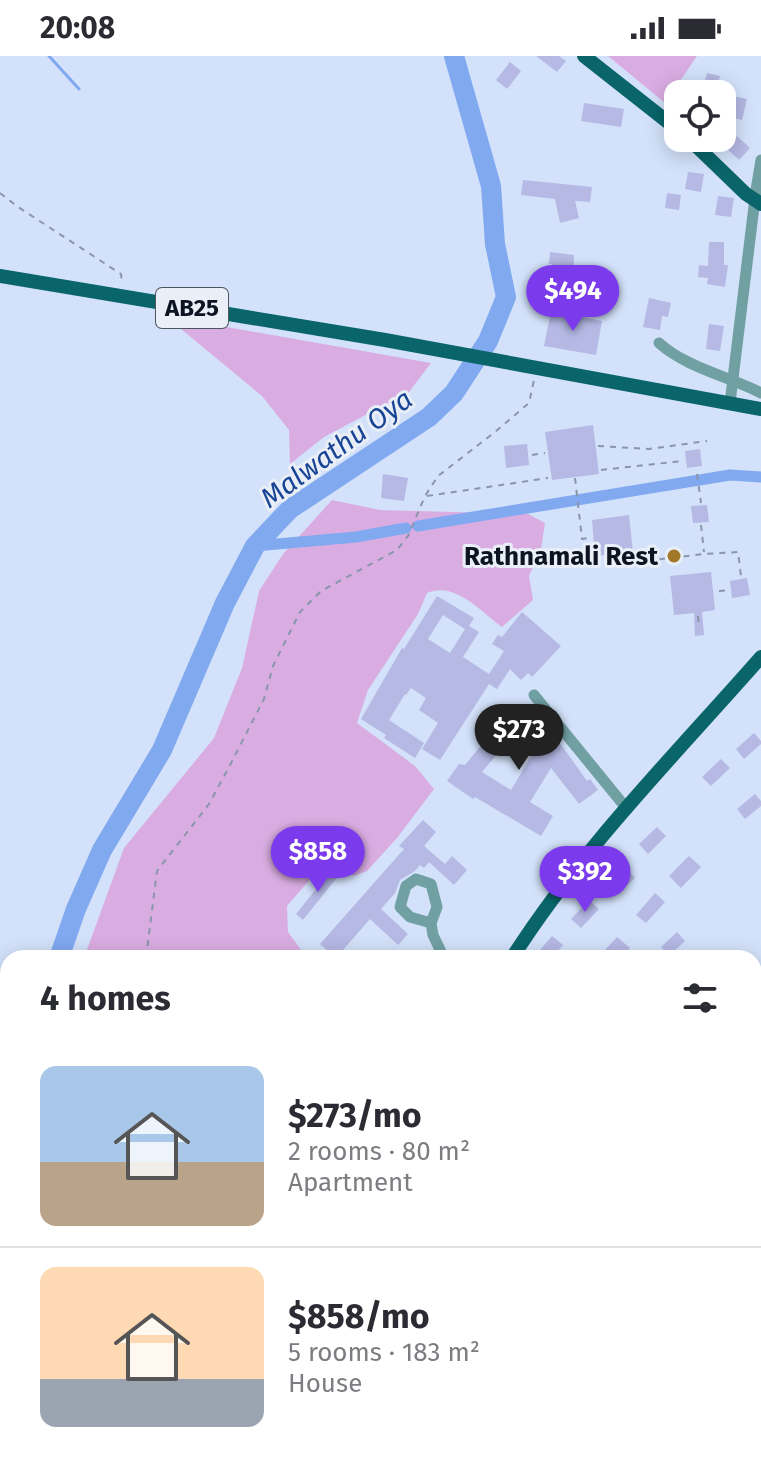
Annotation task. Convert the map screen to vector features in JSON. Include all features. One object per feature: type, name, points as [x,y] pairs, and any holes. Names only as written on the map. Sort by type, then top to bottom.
[{"type":"main road","points":[[584,56],[664,119]]},
{"type":"main road","points":[[703,152],[758,202]]},
{"type":"main road","name":"AB25","points":[[0,276],[385,340],[761,409]]},
{"type":"main road","points":[[517,950],[549,902],[761,657]]},
{"type":"street","points":[[730,403],[758,202],[760,165]]},
{"type":"street","points":[[659,343],[679,358],[761,393]]},
{"type":"street","points":[[534,695],[627,809]]},
{"type":"street","points":[[431,923],[440,950]]},
{"type":"path","points":[[0,193],[121,274],[124,297]]},
{"type":"path","points":[[147,950],[157,871],[209,804],[264,699],[273,666],[300,612],[321,591],[397,550],[408,536],[425,496],[438,476],[529,403],[536,369]]},
{"type":"path","points":[[598,446],[649,449],[707,441]]},
{"type":"path","points":[[532,455],[545,453]]},
{"type":"path","points":[[601,470],[682,461]]},
{"type":"path","points":[[697,474],[701,503]]},
{"type":"path","points":[[425,496],[548,478]]},
{"type":"path","points":[[575,478],[582,539],[589,538]]},
{"type":"path","points":[[701,525],[704,554]]},
{"type":"path","points":[[617,558],[618,564],[738,552],[741,576]]},
{"type":"path","points":[[719,591],[730,590]]},
{"type":"path","points":[[698,616],[699,626]]},
{"type":"shaded area","points":[[608,56],[697,56],[681,80],[664,80],[664,102]]},
{"type":"shaded area","points":[[181,319],[431,363],[409,392],[324,437],[290,464],[289,430],[262,396],[181,329]]},
{"type":"shaded area","points":[[332,500],[380,510],[528,514],[545,523],[541,549],[529,576],[533,600],[502,627],[457,595],[437,590],[427,593],[418,614],[368,690],[357,723],[415,766],[434,789],[367,871],[354,876],[329,862],[287,906],[288,932],[301,950],[87,950],[124,848],[214,738],[242,668],[259,591],[283,554]]},
{"type":"building","points":[[536,56],[559,56],[566,61],[557,72]]},
{"type":"building","points":[[510,62],[521,71],[507,89],[496,80]]},
{"type":"building","points":[[707,73],[720,76],[719,80],[705,80]]},
{"type":"building","points":[[736,97],[747,99],[742,120],[736,119]]},
{"type":"building","points":[[584,103],[624,109],[621,127],[581,121]]},
{"type":"building","points":[[736,137],[750,148],[739,160],[730,152],[736,152]]},
{"type":"building","points":[[688,172],[704,174],[701,192],[685,189]]},
{"type":"building","points":[[523,180],[592,187],[590,202],[575,201],[579,218],[560,223],[555,199],[521,195]]},
{"type":"building","points":[[667,193],[681,195],[679,210],[665,208]]},
{"type":"building","points":[[718,196],[734,198],[731,217],[715,215]]},
{"type":"building","points":[[709,242],[724,242],[724,265],[728,265],[725,287],[707,284],[708,278],[698,277],[699,265],[708,266]]},
{"type":"building","points":[[550,252],[574,255],[573,289],[586,289],[586,300],[562,300],[562,282],[552,281]]},
{"type":"building","points":[[649,298],[671,303],[668,317],[662,316],[660,330],[643,327]]},
{"type":"building","points":[[551,311],[602,321],[596,355],[544,346]]},
{"type":"building","points":[[709,324],[724,326],[720,351],[706,349]]},
{"type":"building","points":[[593,425],[599,474],[552,480],[545,432]]},
{"type":"building","points":[[527,444],[529,465],[506,468],[504,446]]},
{"type":"building","points":[[700,449],[702,466],[687,468],[685,451]]},
{"type":"building","points":[[383,474],[408,478],[404,501],[381,498]]},
{"type":"building","points":[[707,505],[709,522],[693,523],[691,506]]},
{"type":"building","points":[[629,515],[633,552],[595,556],[592,520]]},
{"type":"building","points":[[711,572],[715,610],[702,612],[704,635],[695,636],[694,613],[674,615],[670,576]]},
{"type":"building","points":[[747,578],[750,595],[732,598],[730,581]]},
{"type":"building","points":[[437,596],[474,618],[469,626],[479,632],[463,657],[489,674],[504,651],[492,644],[498,635],[502,637],[522,612],[561,646],[532,677],[528,673],[521,680],[510,669],[497,689],[489,684],[440,760],[422,749],[438,723],[419,710],[426,698],[411,688],[389,720],[424,743],[415,758],[361,719]],"holes":[[[443,615],[465,629],[450,653],[428,639]]]},
{"type":"building","points":[[512,714],[529,728],[541,720],[587,781],[590,779],[598,790],[579,804],[551,768],[530,802],[553,816],[541,836],[475,797],[473,799],[447,781],[459,764],[465,765],[501,721],[504,723]],"holes":[[[519,728],[535,750],[511,790],[482,772]]]},
{"type":"building","points":[[754,733],[761,744],[744,759],[736,749]]},
{"type":"building","points":[[721,759],[730,768],[711,786],[702,777]]},
{"type":"building","points":[[755,794],[761,806],[745,819],[737,809]]},
{"type":"building","points":[[423,820],[436,832],[424,846],[445,864],[452,856],[467,870],[454,885],[429,862],[424,868],[420,865],[400,880],[395,893],[381,909],[408,934],[398,945],[370,919],[343,950],[327,950],[320,944],[404,849],[399,846]]},
{"type":"building","points":[[657,827],[666,836],[648,854],[639,844]]},
{"type":"building","points":[[689,856],[701,867],[681,888],[669,876]]},
{"type":"building","points":[[623,865],[635,878],[617,894],[605,881]]},
{"type":"building","points":[[332,869],[339,875],[303,920],[296,914]]},
{"type":"building","points":[[655,893],[665,902],[646,923],[636,915]]},
{"type":"building","points":[[589,900],[599,909],[581,928],[571,919]]},
{"type":"building","points":[[677,932],[685,941],[675,950],[661,947]]},
{"type":"building","points":[[552,936],[563,945],[559,950],[540,950]]},
{"type":"building","points":[[617,937],[630,948],[628,950],[605,950]]},
{"type":"waterway","points":[[49,56],[79,89]]},
{"type":"waterway","name":"Malwathu Oya","points":[[62,950],[102,850],[162,750],[225,603],[255,546],[290,509],[429,417],[454,393],[488,341],[506,297],[495,244],[491,186],[454,56]]},
{"type":"waterway","points":[[418,526],[730,475],[761,477]]},
{"type":"waterway","points":[[255,546],[356,537],[406,528]]},
{"type":"place","name":"Rathnamali Rest","points":[[674,556]]}]
